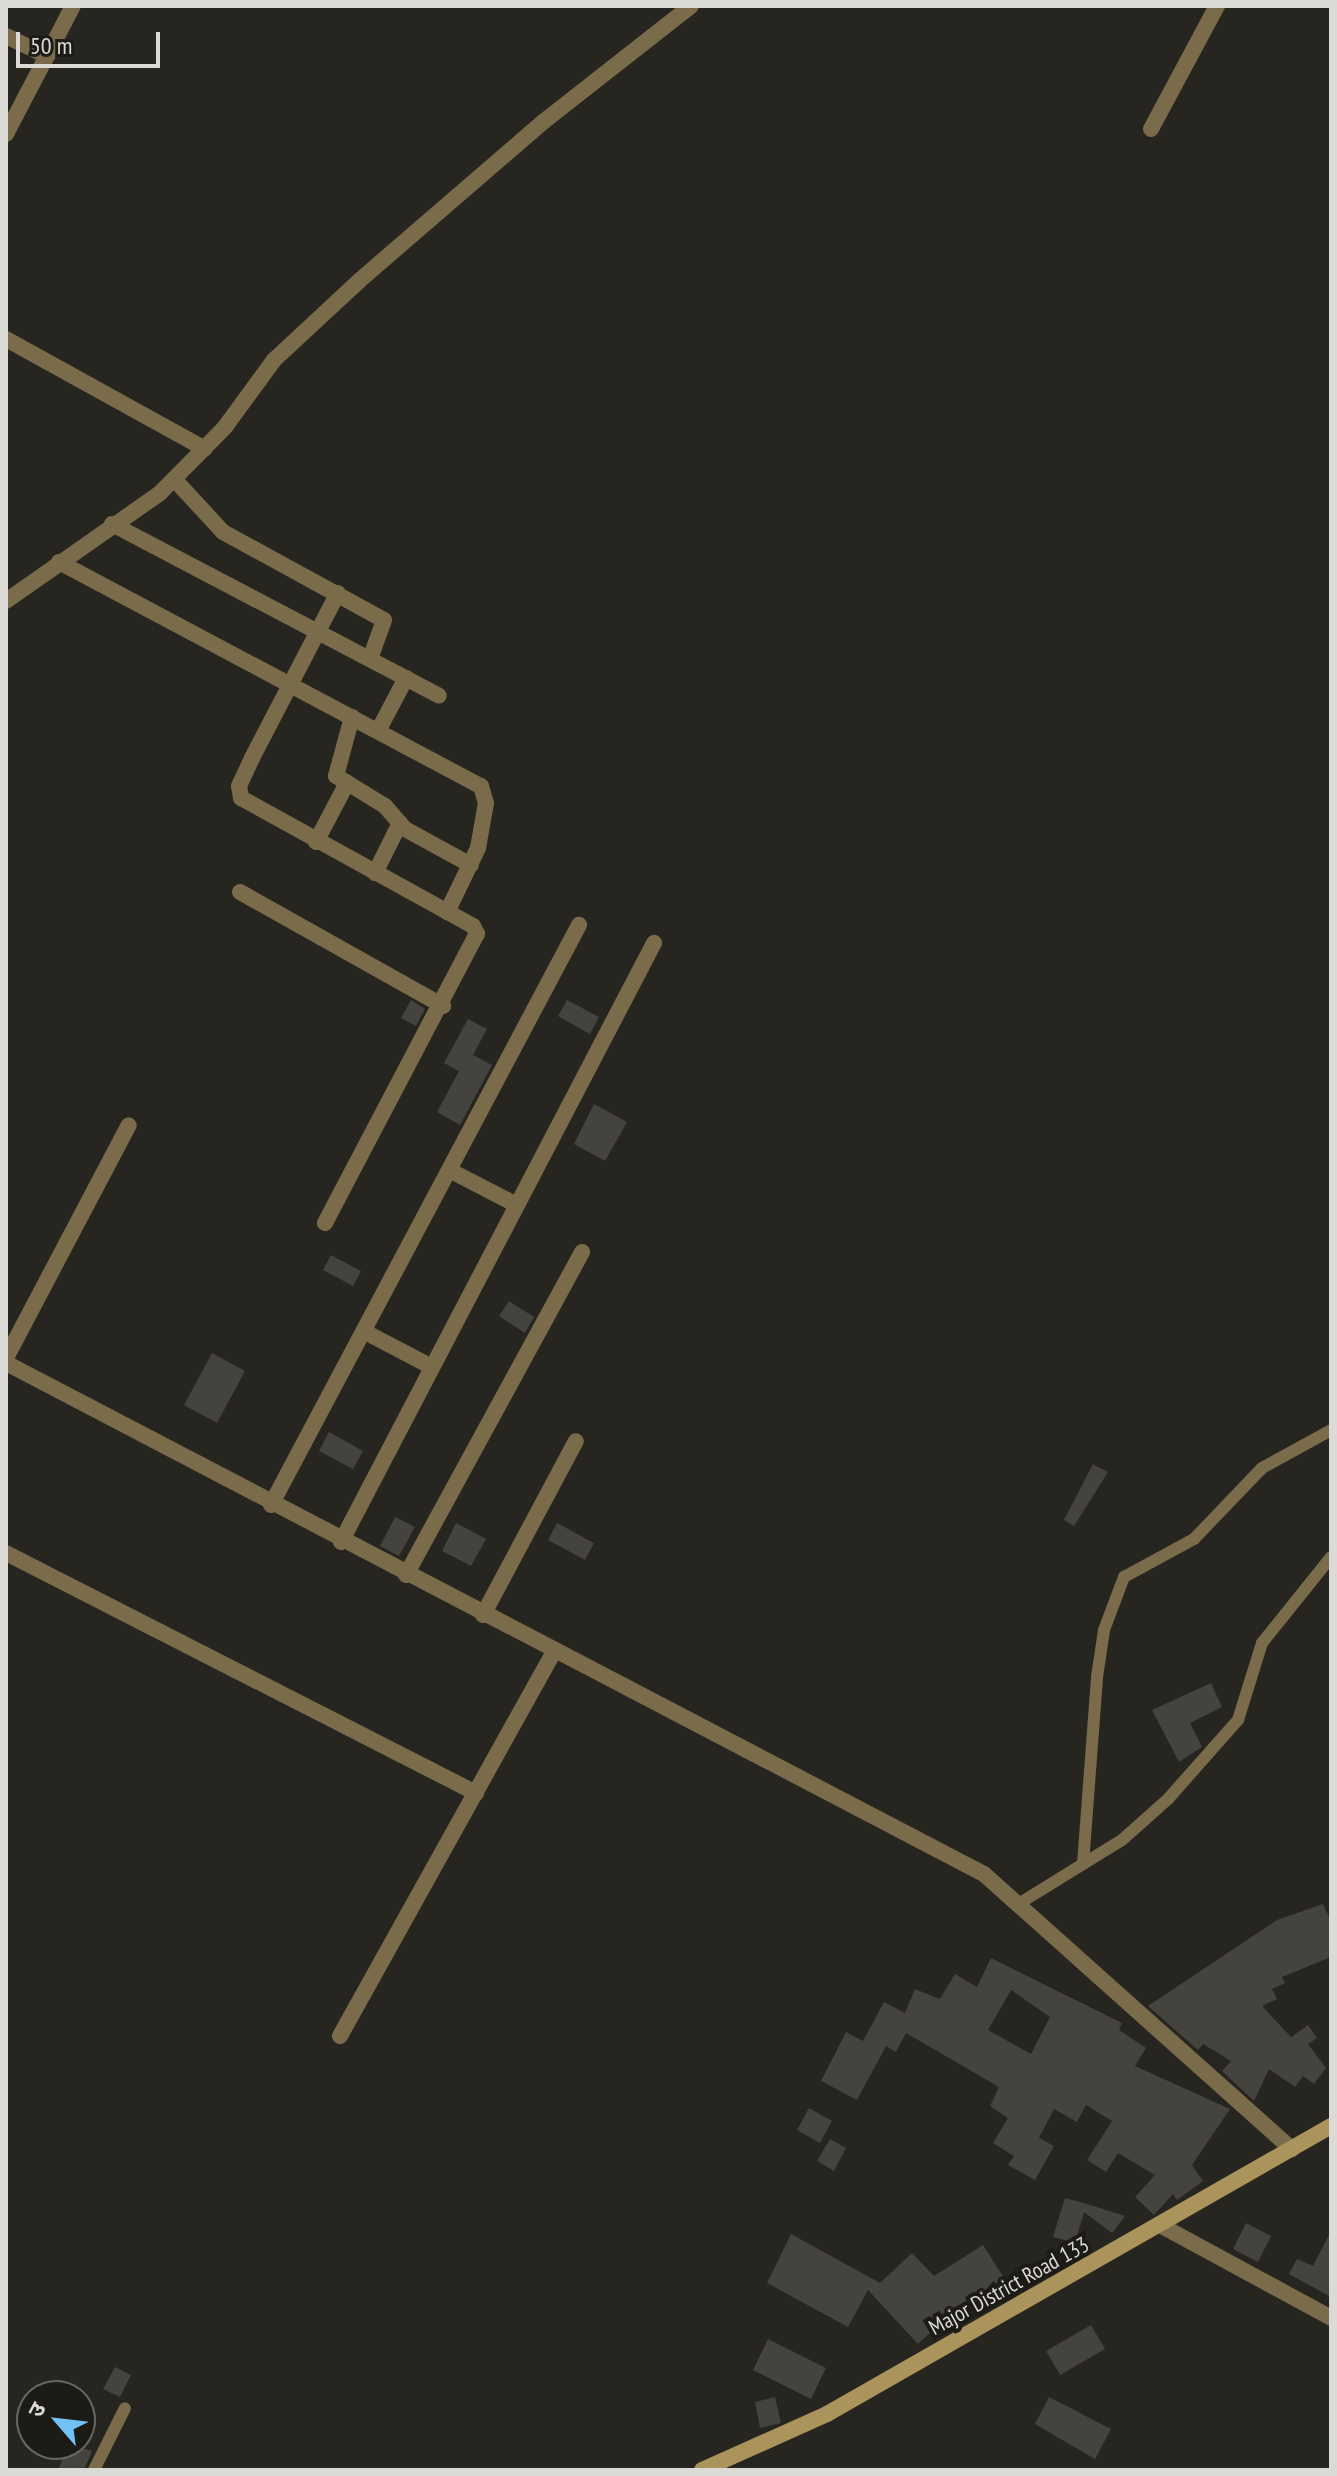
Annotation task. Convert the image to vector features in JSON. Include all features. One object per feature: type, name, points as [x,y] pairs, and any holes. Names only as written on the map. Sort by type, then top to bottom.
[{"type":"main road","name":"Major District Road 133","points":[[711,2469],[827,2414],[1331,2126]]},
{"type":"street","points":[[6,134],[73,6]]},
{"type":"street","points":[[6,601],[174,479],[205,449],[274,360],[360,280],[543,122],[691,6]]},
{"type":"street","points":[[1151,129],[1217,6]]},
{"type":"street","points":[[6,36],[47,56]]},
{"type":"street","points":[[6,339],[205,449]]},
{"type":"street","points":[[174,479],[223,532],[384,620],[370,659]]},
{"type":"street","points":[[112,524],[439,696]]},
{"type":"street","points":[[59,562],[378,731],[486,793],[471,865],[447,912]]},
{"type":"street","points":[[325,1223],[443,1006],[477,934],[447,912],[249,806],[239,786],[338,593]]},
{"type":"street","points":[[378,731],[406,678]]},
{"type":"street","points":[[352,717],[335,769],[347,783],[400,823],[471,865]]},
{"type":"street","points":[[316,842],[347,783]]},
{"type":"street","points":[[375,873],[400,823]]},
{"type":"street","points":[[240,892],[443,1006]]},
{"type":"street","points":[[271,1505],[367,1333],[579,925]]},
{"type":"street","points":[[341,1542],[654,943]]},
{"type":"street","points":[[129,1125],[6,1361],[341,1542],[984,1874],[1020,1903],[1126,2007],[1292,2149]]},
{"type":"street","points":[[451,1171],[517,1205]]},
{"type":"street","points":[[406,1575],[582,1252]]},
{"type":"street","points":[[367,1333],[432,1367]]},
{"type":"street","points":[[483,1615],[576,1441]]},
{"type":"street","points":[[6,1553],[476,1793]]},
{"type":"street","points":[[340,2036],[554,1652]]},
{"type":"street","points":[[1160,2225],[1331,2318]]},
{"type":"lane","points":[[1083,1864],[1097,1677],[1104,1630],[1124,1577],[1194,1539],[1262,1468],[1331,1430]]},
{"type":"lane","points":[[1020,1903],[1148,1820],[1238,1720],[1262,1643],[1331,1557]]},
{"type":"lane","points":[[94,2470],[125,2408]]},
{"type":"building","points":[[411,1000],[425,1009],[416,1026],[401,1018]]},
{"type":"building","points":[[567,1000],[599,1017],[590,1034],[558,1016]]},
{"type":"building","points":[[468,1019],[487,1029],[473,1055],[492,1065],[460,1125],[437,1112],[459,1071],[444,1063]]},
{"type":"building","points":[[594,1104],[627,1122],[605,1161],[574,1144]]},
{"type":"building","points":[[331,1255],[361,1271],[353,1286],[323,1270]]},
{"type":"building","points":[[509,1301],[534,1317],[525,1333],[499,1316]]},
{"type":"building","points":[[212,1353],[245,1371],[217,1423],[184,1405]]},
{"type":"building","points":[[329,1432],[363,1451],[353,1469],[319,1451]]},
{"type":"building","points":[[1093,1464],[1108,1472],[1074,1526],[1064,1520]]},
{"type":"building","points":[[395,1517],[415,1527],[399,1556],[380,1546]]},
{"type":"building","points":[[456,1523],[486,1539],[471,1566],[442,1551]]},
{"type":"building","points":[[557,1523],[594,1543],[585,1560],[548,1540]]},
{"type":"building","points":[[1211,1683],[1222,1707],[1190,1723],[1202,1747],[1179,1762],[1152,1710]]},
{"type":"building","points":[[1323,1904],[1331,1921],[1331,1957],[1282,1977],[1285,1983],[1272,1989],[1277,1999],[1262,2006],[1291,2037],[1308,2025],[1317,2038],[1308,2044],[1326,2068],[1314,2084],[1303,2076],[1295,2087],[1269,2069],[1254,2101],[1222,2071],[1231,2061],[1203,2044],[1198,2050],[1148,2006],[1277,1920]]},
{"type":"building","points":[[991,1958],[1122,2023],[1119,2030],[1146,2048],[1135,2066],[1230,2109],[1192,2165],[1203,2181],[1177,2200],[1173,2194],[1154,2215],[1135,2197],[1155,2175],[1118,2153],[1106,2172],[1087,2160],[1112,2121],[1086,2105],[1077,2122],[1054,2109],[1039,2138],[1054,2146],[1035,2180],[1008,2165],[1014,2156],[993,2143],[1008,2118],[990,2106],[999,2087],[906,2033],[896,2052],[886,2046],[857,2100],[821,2081],[846,2032],[863,2041],[884,2002],[905,2013],[915,1989],[940,1999],[955,1974],[977,1987]],"holes":[[[1011,1990],[1050,2017],[1031,2054],[988,2030]]]},
{"type":"building","points":[[809,2108],[832,2121],[820,2143],[797,2130]]},
{"type":"building","points":[[830,2139],[846,2148],[834,2171],[817,2161]]},
{"type":"building","points":[[1065,2198],[1125,2216],[1112,2233],[1084,2212],[1075,2243],[1053,2237]]},
{"type":"building","points":[[1246,2223],[1271,2236],[1258,2262],[1233,2249]]},
{"type":"building","points":[[1331,2231],[1331,2297],[1289,2274],[1297,2259],[1313,2266]]},
{"type":"building","points":[[791,2234],[880,2283],[912,2253],[934,2276],[983,2245],[1004,2278],[956,2309],[918,2344],[868,2290],[848,2327],[767,2283]]},
{"type":"building","points":[[1091,2325],[1105,2349],[1060,2375],[1046,2351]]},
{"type":"building","points":[[768,2339],[826,2368],[811,2399],[753,2370]]},
{"type":"building","points":[[115,2367],[131,2375],[120,2397],[103,2389]]},
{"type":"building","points":[[775,2397],[781,2423],[760,2428],[755,2402]]},
{"type":"building","points":[[1049,2397],[1111,2429],[1095,2459],[1035,2424]]},
{"type":"building","points":[[62,2460],[88,2460],[84,2470],[58,2470]]}]
